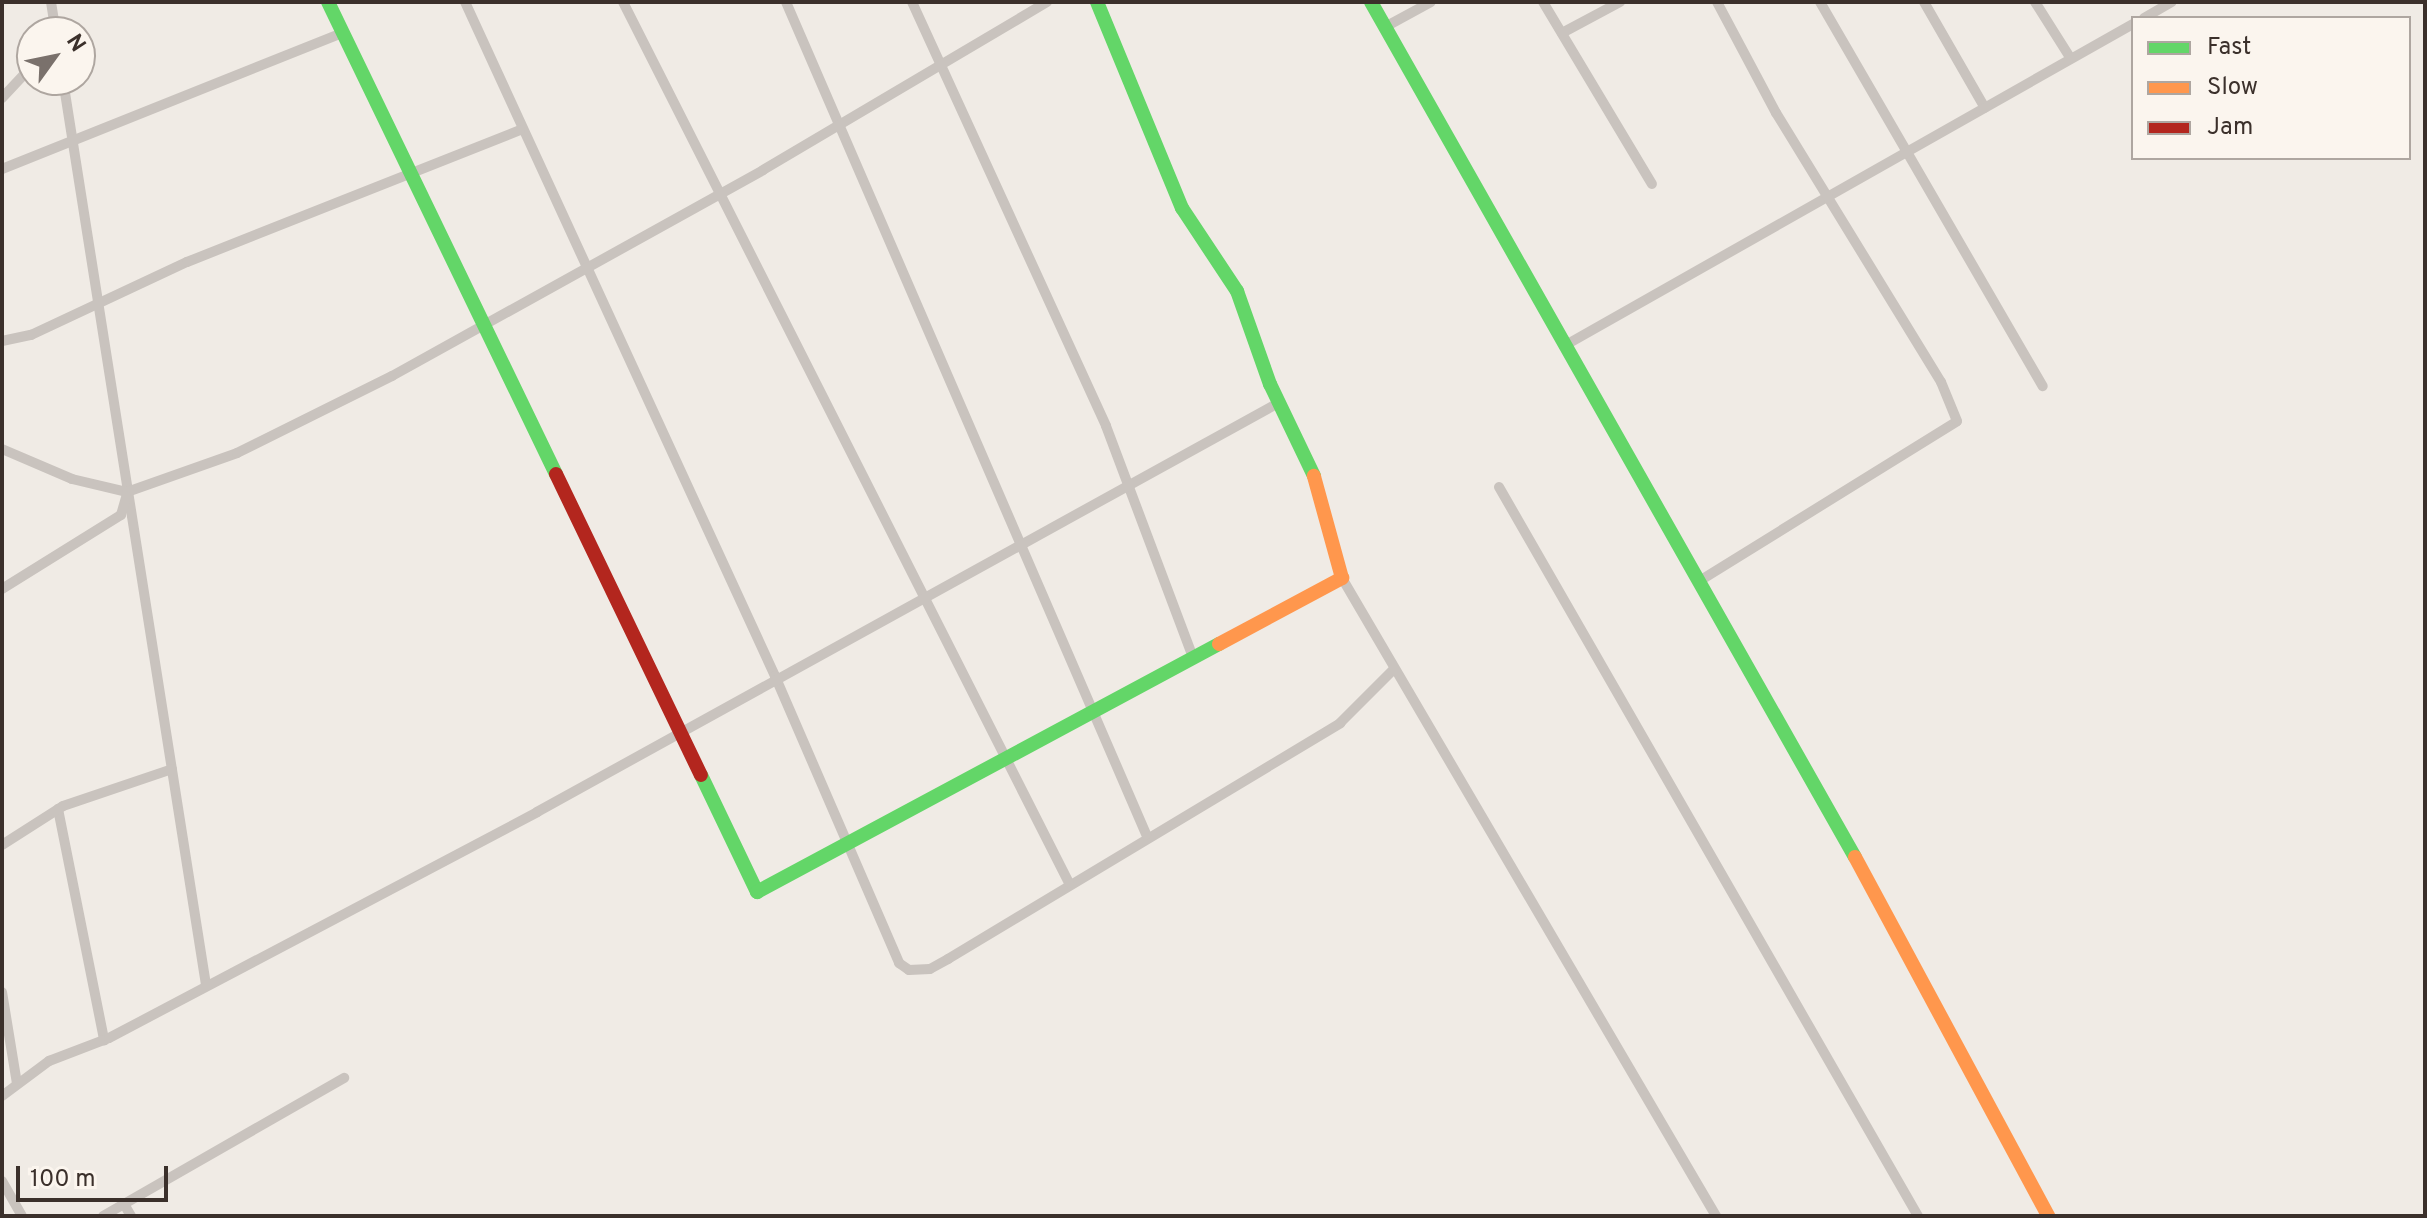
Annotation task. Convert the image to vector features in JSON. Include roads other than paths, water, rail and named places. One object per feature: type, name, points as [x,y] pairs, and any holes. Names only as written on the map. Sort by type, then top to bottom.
[{"type":"street","points":[[328,2],[409,177],[486,324],[757,892],[1192,655],[1342,578]]},
{"type":"street","points":[[465,2],[520,130],[590,267],[775,676],[899,963],[909,970],[930,969],[1146,834],[1340,723],[1394,669]]},
{"type":"street","points":[[623,2],[927,595],[1069,883]]},
{"type":"street","points":[[786,2],[1023,547],[1089,711],[1146,834]]},
{"type":"street","points":[[912,2],[1128,485],[1192,655]]},
{"type":"street","points":[[2,449],[72,479],[127,492],[237,453],[590,267],[942,69],[1047,2]]},
{"type":"street","points":[[1097,2],[1182,208],[1237,291],[1280,402],[1320,489],[1342,578],[1716,1216]]},
{"type":"street","points":[[1371,2],[1564,346],[1831,806],[1879,907],[2048,1216]]},
{"type":"street","points":[[1385,27],[1431,2]]},
{"type":"street","points":[[1543,2],[1652,184]]},
{"type":"street","points":[[1562,33],[1620,2]]},
{"type":"street","points":[[1701,580],[1957,421],[1941,382],[1827,196],[1717,2]]},
{"type":"street","points":[[1820,2],[2043,386]]},
{"type":"street","points":[[1924,2],[1985,108]]},
{"type":"street","points":[[2035,2],[2071,59]]},
{"type":"street","points":[[2148,16],[2172,2]]},
{"type":"street","points":[[1564,346],[2131,25]]},
{"type":"street","points":[[2,169],[342,33]]},
{"type":"street","points":[[2,98],[16,83]]},
{"type":"street","points":[[66,96],[206,985]]},
{"type":"street","points":[[2,341],[99,304],[187,262],[409,177],[520,130]]},
{"type":"street","points":[[2,1096],[49,1061],[104,1040],[680,733],[775,676],[1023,547],[1128,485],[1280,402]]},
{"type":"street","points":[[1499,487],[1918,1216]]},
{"type":"street","points":[[2,589],[121,515],[127,492]]},
{"type":"street","points":[[2,845],[58,809],[172,769]]},
{"type":"street","points":[[58,809],[104,1040]]},
{"type":"street","points":[[2,992],[17,1084]]},
{"type":"street","points":[[103,1216],[344,1078]]},
{"type":"street","points":[[2,1181],[22,1216]]},
{"type":"street","points":[[124,1204],[131,1216]]}]
